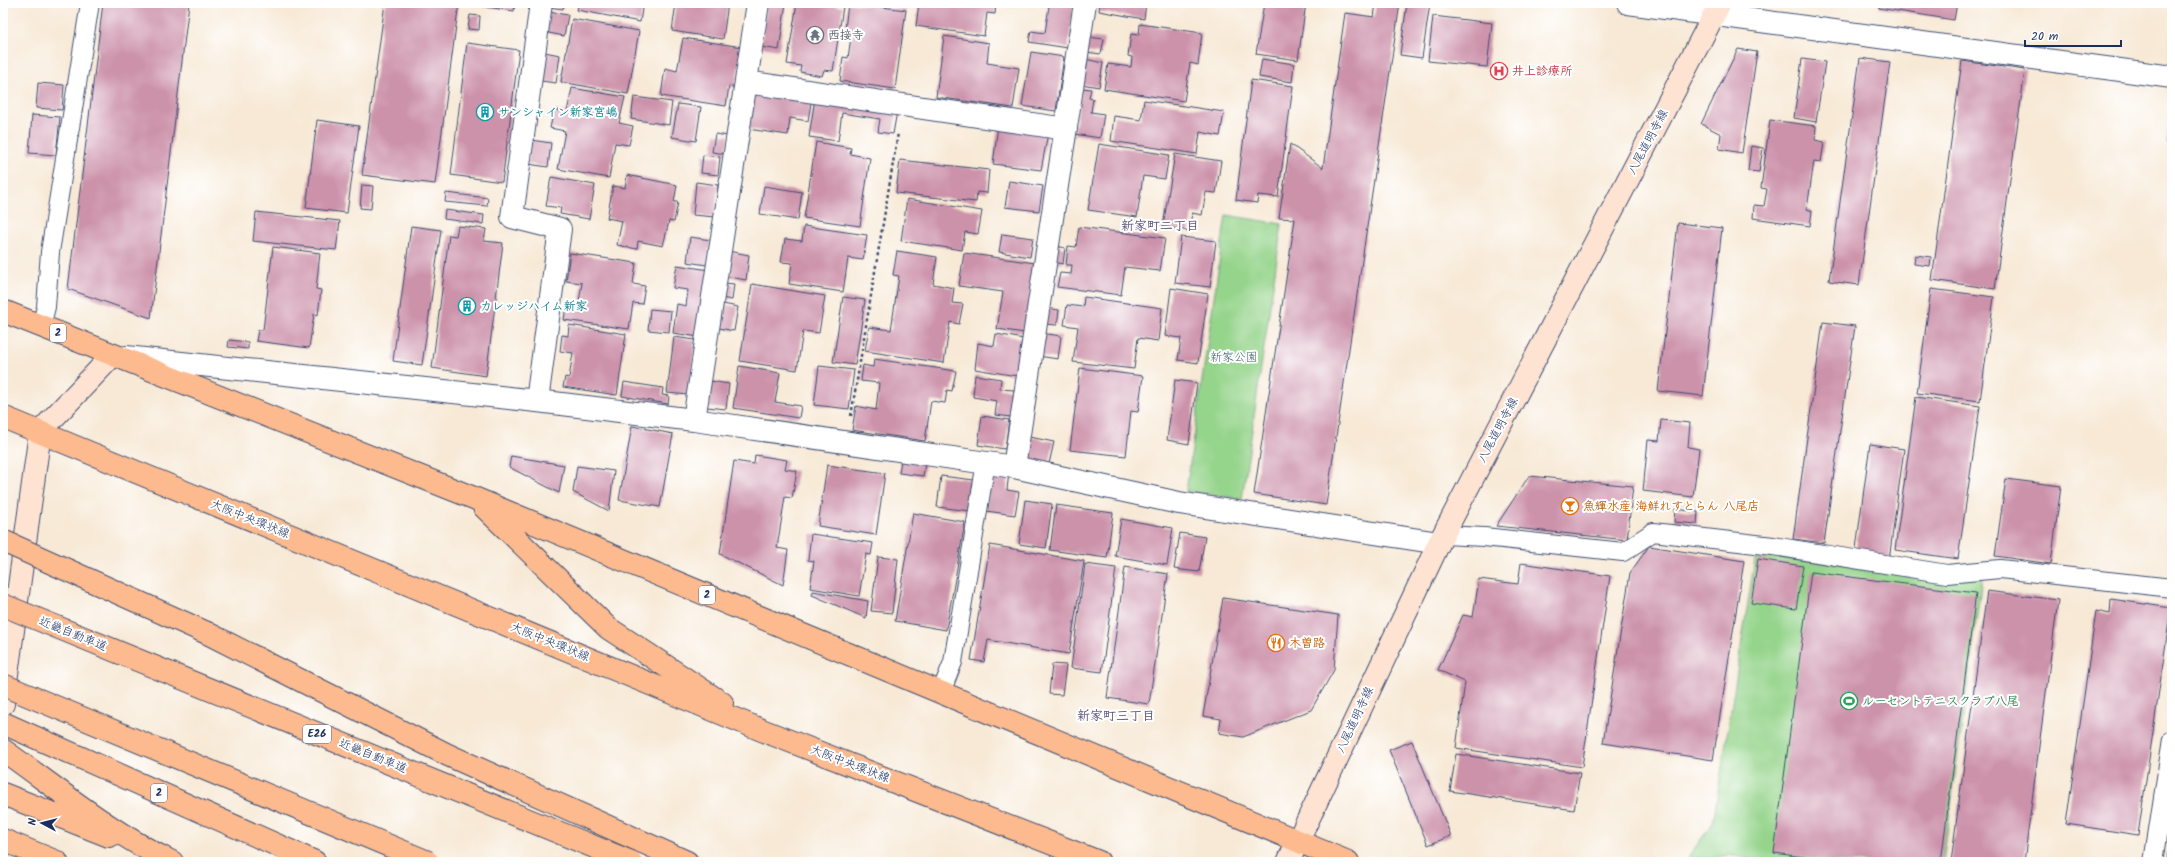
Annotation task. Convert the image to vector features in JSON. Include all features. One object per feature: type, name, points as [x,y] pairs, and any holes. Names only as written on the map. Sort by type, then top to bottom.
[{"type":"main road","name":"八尾道明寺線","points":[[1288,862],[1297,840],[1441,539],[1716,7]]},
{"type":"main road","name":"2","points":[[3,311],[474,498],[1348,862]]},
{"type":"main road","points":[[3,704],[40,432],[113,355]]},
{"type":"main road","name":"大阪中央環状線","points":[[3,417],[764,731],[1099,862]]},
{"type":"main road","points":[[474,498],[608,628],[764,731]]},
{"type":"main road","points":[[3,541],[207,633],[448,755],[687,862]]},
{"type":"main road","name":"近畿自動車道","points":[[3,605],[631,862]]},
{"type":"main road","points":[[3,685],[428,862]]},
{"type":"main road","name":"2","points":[[3,723],[315,862]]},
{"type":"main road","points":[[3,750],[112,828],[151,852]]},
{"type":"main road","points":[[3,794],[151,852],[172,862]]},
{"type":"main road","points":[[3,840],[57,862]]},
{"type":"street","points":[[537,400],[560,229],[512,217],[541,3]]},
{"type":"street","points":[[694,420],[758,3]]},
{"type":"street","points":[[1014,467],[1085,3]]},
{"type":"street","points":[[1628,3],[1716,7],[2172,77]]},
{"type":"street","points":[[746,82],[1066,129]]},
{"type":"street","points":[[113,355],[537,400],[694,420],[986,462],[1179,503],[1441,539]]},
{"type":"lane","points":[[41,326],[46,307],[50,252],[90,3]]},
{"type":"lane","points":[[941,692],[953,662],[986,462]]},
{"type":"lane","points":[[1441,539],[1484,537],[1623,552],[1653,532],[1773,546],[1947,574],[2000,569],[2172,588]]},
{"type":"lane","points":[[2153,862],[2172,739]]},
{"type":"path","points":[[847,442],[902,105]]},
{"type":"green space","name":"新家公園","points":[[1226,215],[1282,224],[1242,499],[1186,491]]},
{"type":"green space","name":"ルーセントテニスクラブ八尾","points":[[1756,552],[1982,578],[1943,862],[1769,862],[1728,855],[1708,859],[1688,857],[1713,823]]},
{"type":"building","points":[[103,3],[189,3],[151,318],[68,289]]},
{"type":"building","points":[[385,3],[459,3],[435,184],[362,175]]},
{"type":"building","points":[[472,3],[515,3],[514,11],[472,5]]},
{"type":"building","points":[[549,3],[564,3],[563,9],[548,7]]},
{"type":"building","points":[[579,3],[643,3],[640,22],[577,10]]},
{"type":"building","points":[[676,3],[728,3],[723,39],[672,31]]},
{"type":"building","points":[[767,3],[786,3],[779,50],[761,47]]},
{"type":"building","points":[[797,3],[822,3],[843,7],[833,71],[824,70],[822,76],[800,72],[801,66],[787,64]]},
{"type":"building","points":[[848,3],[906,10],[895,89],[840,81],[843,57],[848,58],[852,30],[845,30]]},
{"type":"building","points":[[919,3],[996,3],[995,14],[987,13],[984,36],[916,26]]},
{"type":"building","points":[[1036,3],[1074,3],[1068,48],[1029,42],[1031,31],[1045,33],[1049,6]]},
{"type":"building","points":[[1100,3],[1146,3],[1144,19],[1099,11]]},
{"type":"building","points":[[1264,3],[1306,3],[1298,60],[1256,54]]},
{"type":"building","points":[[1376,3],[1400,3],[1326,505],[1254,494],[1295,219],[1279,218],[1290,144],[1323,168],[1345,13],[1374,17]]},
{"type":"building","points":[[1407,3],[1430,3],[1422,58],[1400,55]]},
{"type":"building","points":[[1879,3],[1957,3],[1954,20],[1879,8]]},
{"type":"building","points":[[548,12],[568,15],[564,36],[544,32]]},
{"type":"building","points":[[470,15],[480,16],[479,30],[468,29]]},
{"type":"building","points":[[1433,16],[1492,23],[1487,67],[1428,61]]},
{"type":"building","points":[[572,19],[639,31],[628,94],[561,82]]},
{"type":"building","points":[[1140,24],[1202,33],[1198,65],[1190,63],[1184,101],[1104,89],[1108,64],[1131,67],[1132,57],[1128,56],[1131,34],[1139,35]]},
{"type":"building","points":[[944,36],[989,43],[987,63],[1019,68],[1013,108],[936,97]]},
{"type":"building","points":[[1087,37],[1104,39],[1101,54],[1085,52]]},
{"type":"building","points":[[683,38],[742,47],[735,88],[729,86],[726,106],[661,96],[665,68],[677,71]]},
{"type":"building","name":"サンシャイン新家宮嶋","points":[[467,43],[519,50],[502,182],[451,175]]},
{"type":"building","points":[[1738,49],[1757,52],[1742,153],[1719,149],[1721,134],[1701,124]]},
{"type":"building","points":[[539,51],[560,55],[556,83],[534,80]]},
{"type":"building","points":[[1031,52],[1064,57],[1056,111],[1022,106]]},
{"type":"building","points":[[1860,58],[1890,62],[1859,285],[1829,281]]},
{"type":"building","points":[[1085,59],[1103,63],[1099,87],[1081,84]]},
{"type":"building","points":[[1262,59],[1294,64],[1292,82],[1259,77]]},
{"type":"building","points":[[1802,59],[1825,62],[1816,122],[1794,118]]},
{"type":"building","points":[[1962,61],[2025,70],[1995,289],[1932,280]]},
{"type":"building","points":[[1251,80],[1293,86],[1278,197],[1258,195],[1257,203],[1236,200]]},
{"type":"building","points":[[38,83],[64,85],[62,110],[36,108]]},
{"type":"building","points":[[572,88],[625,97],[619,123],[633,126],[629,145],[615,143],[609,178],[558,169],[565,131],[550,128],[554,110],[567,112]]},
{"type":"building","points":[[1082,88],[1091,89],[1089,98],[1093,99],[1091,112],[1104,114],[1100,138],[1074,134]]},
{"type":"building","points":[[754,89],[812,97],[808,121],[790,118],[788,135],[748,129]]},
{"type":"building","points":[[634,97],[672,102],[669,125],[631,119]]},
{"type":"building","points":[[815,98],[897,111],[893,134],[878,132],[880,119],[842,113],[838,141],[809,137]]},
{"type":"building","points":[[1144,100],[1224,112],[1220,136],[1200,132],[1197,154],[1111,141],[1114,116],[1141,120]]},
{"type":"building","points":[[678,104],[701,107],[696,141],[672,137]]},
{"type":"building","points":[[2172,109],[2172,144],[2166,143]]},
{"type":"building","points":[[32,115],[60,117],[56,155],[29,153]]},
{"type":"building","points":[[317,120],[359,126],[347,213],[306,208]]},
{"type":"building","points":[[1770,120],[1816,126],[1815,140],[1824,142],[1821,162],[1814,161],[1807,209],[1812,211],[1810,226],[1753,218],[1754,205],[1764,206],[1767,189],[1761,188]]},
{"type":"building","points":[[998,126],[1048,133],[1041,170],[993,164]]},
{"type":"building","points":[[715,134],[729,136],[726,154],[712,152]]},
{"type":"building","points":[[531,140],[551,143],[548,167],[528,164]]},
{"type":"building","points":[[816,142],[851,148],[850,154],[870,158],[860,226],[804,218]]},
{"type":"building","points":[[1099,144],[1169,155],[1165,179],[1143,176],[1137,217],[1088,210]]},
{"type":"building","points":[[1751,146],[1763,148],[1759,172],[1748,171]]},
{"type":"building","points":[[1175,154],[1221,161],[1216,193],[1206,192],[1202,215],[1192,213],[1189,231],[1163,226]]},
{"type":"building","points":[[703,155],[720,157],[718,175],[701,173]]},
{"type":"building","points":[[900,160],[989,170],[987,193],[977,192],[976,202],[896,193]]},
{"type":"building","points":[[627,175],[677,185],[674,202],[678,202],[674,222],[669,221],[663,246],[638,241],[637,249],[617,245],[622,221],[607,218],[613,186],[625,188]]},
{"type":"building","points":[[551,177],[595,185],[589,219],[560,214],[561,208],[546,206]]},
{"type":"building","points":[[1009,181],[1043,186],[1039,211],[1005,207]]},
{"type":"building","points":[[696,182],[718,185],[715,217],[693,215]]},
{"type":"building","points":[[362,185],[373,186],[371,209],[360,208]]},
{"type":"building","points":[[764,186],[802,192],[798,220],[760,214]]},
{"type":"building","points":[[446,193],[488,198],[487,206],[445,202]]},
{"type":"building","points":[[907,199],[982,211],[978,234],[965,232],[962,250],[901,241]]},
{"type":"building","points":[[445,210],[484,215],[483,224],[444,219]]},
{"type":"building","points":[[256,212],[340,221],[336,250],[253,241]]},
{"type":"building","points":[[1678,223],[1722,228],[1703,396],[1658,391]]},
{"type":"building","points":[[411,226],[441,230],[422,365],[393,361]]},
{"type":"building","name":"カレッジハイム新家","points":[[458,226],[486,229],[484,241],[503,243],[486,376],[432,368],[449,235],[456,236]]},
{"type":"building","points":[[804,226],[867,235],[863,260],[848,258],[843,292],[789,284],[792,263],[781,262],[785,239],[802,241]]},
{"type":"building","points":[[1079,227],[1165,238],[1160,271],[1125,267],[1121,295],[1057,287],[1060,273],[1071,274],[1072,265],[1066,265],[1068,246],[1076,247]]},
{"type":"building","points":[[1002,234],[1033,238],[1030,257],[999,252]]},
{"type":"building","points":[[690,237],[711,240],[707,265],[687,262]]},
{"type":"building","points":[[1181,237],[1216,241],[1210,287],[1175,283]]},
{"type":"building","points":[[1056,246],[1065,248],[1063,264],[1053,262]]},
{"type":"building","points":[[273,247],[320,253],[316,289],[321,290],[318,315],[314,314],[309,348],[256,341],[258,330],[263,330]]},
{"type":"building","points":[[728,251],[749,255],[746,280],[724,276]]},
{"type":"building","points":[[897,251],[937,257],[933,284],[954,288],[952,303],[963,304],[959,324],[950,322],[944,363],[865,351],[869,327],[891,330],[899,276],[893,275]]},
{"type":"building","points":[[570,253],[636,263],[633,284],[645,286],[642,304],[633,303],[629,329],[564,320],[566,306],[578,308],[582,283],[566,281]]},
{"type":"building","points":[[964,253],[1035,263],[1025,333],[997,329],[1003,292],[959,286]]},
{"type":"building","points":[[1915,255],[1931,257],[1930,266],[1914,264]]},
{"type":"building","points":[[677,265],[709,270],[699,337],[673,333],[677,304],[686,306],[688,290],[673,288]]},
{"type":"building","points":[[724,283],[734,284],[732,300],[721,298]]},
{"type":"building","points":[[752,284],[825,296],[819,333],[803,331],[797,370],[740,361]]},
{"type":"building","points":[[1171,288],[1208,294],[1198,363],[1178,360],[1181,338],[1165,336]]},
{"type":"building","points":[[1931,289],[1994,297],[1980,401],[1917,393]]},
{"type":"building","points":[[843,297],[865,300],[855,365],[833,362]]},
{"type":"building","points":[[1084,297],[1162,308],[1158,341],[1138,338],[1134,369],[1073,362],[1078,327],[1064,325],[1067,305],[1083,307]]},
{"type":"building","points":[[723,304],[738,307],[734,331],[719,328]]},
{"type":"building","points":[[1047,308],[1059,310],[1057,325],[1044,324]]},
{"type":"building","points":[[650,309],[671,311],[669,332],[648,330]]},
{"type":"building","points":[[1823,322],[1855,326],[1824,543],[1793,539]]},
{"type":"building","points":[[569,325],[626,334],[617,395],[563,387],[565,377],[569,378],[573,353],[560,351],[562,335],[568,336]]},
{"type":"building","points":[[1041,333],[1061,336],[1058,359],[1038,356]]},
{"type":"building","points":[[996,334],[1024,339],[1017,376],[975,369],[978,343],[994,346]]},
{"type":"building","points":[[674,337],[695,340],[689,395],[667,393]]},
{"type":"building","points":[[229,340],[248,342],[248,349],[228,347]]},
{"type":"building","points":[[874,359],[956,371],[952,391],[947,390],[945,403],[931,401],[925,441],[852,430],[856,406],[876,410],[879,383],[861,381],[863,365],[873,367]]},
{"type":"building","points":[[739,366],[780,373],[775,402],[801,406],[799,418],[733,408]]},
{"type":"building","points":[[819,366],[854,370],[849,409],[814,405]]},
{"type":"building","points":[[1080,368],[1143,376],[1138,412],[1131,411],[1126,456],[1070,450]]},
{"type":"building","points":[[975,375],[1001,379],[1000,389],[1014,390],[1011,417],[995,415],[997,401],[973,397]]},
{"type":"building","points":[[1175,380],[1197,383],[1189,444],[1167,440]]},
{"type":"building","points":[[710,381],[729,384],[726,409],[707,407]]},
{"type":"building","points":[[624,382],[663,388],[662,395],[669,396],[668,404],[622,396]]},
{"type":"building","points":[[1916,397],[1980,406],[1958,559],[1895,550]]},
{"type":"building","points":[[982,416],[1009,420],[1005,449],[978,445]]},
{"type":"building","points":[[1661,420],[1690,423],[1688,447],[1699,449],[1693,497],[1643,491],[1648,440],[1659,441]]},
{"type":"building","points":[[632,426],[673,434],[660,507],[619,500]]},
{"type":"building","points":[[1025,436],[1054,442],[1049,464],[1020,458]]},
{"type":"building","points":[[1870,444],[1904,449],[1889,560],[1855,556]]},
{"type":"building","points":[[755,455],[787,460],[785,469],[797,471],[792,498],[785,497],[777,548],[788,550],[783,585],[720,554],[734,461],[754,464]]},
{"type":"building","points":[[511,456],[564,465],[559,493],[509,467]]},
{"type":"building","points":[[901,460],[925,464],[923,476],[899,473]]},
{"type":"building","points":[[827,465],[885,473],[876,535],[818,526]]},
{"type":"building","points":[[577,466],[614,471],[609,511],[573,492]]},
{"type":"building","points":[[991,469],[1009,472],[1007,490],[1019,492],[1015,515],[986,511]]},
{"type":"building","points":[[941,476],[974,480],[971,511],[937,507]]},
{"type":"building","name":"魚輝水産 海鮮れすとらん 八尾店","points":[[1529,476],[1633,486],[1627,540],[1496,526]]},
{"type":"building","points":[[2006,479],[2061,486],[2051,564],[1995,556]]},
{"type":"building","points":[[1025,500],[1052,504],[1046,548],[1019,544]]},
{"type":"building","points":[[1056,505],[1113,513],[1107,558],[1050,550]]},
{"type":"building","points":[[1675,509],[1698,512],[1697,524],[1674,522]]},
{"type":"building","points":[[913,513],[965,522],[946,630],[895,621]]},
{"type":"building","points":[[1121,519],[1173,528],[1167,565],[1115,556]]},
{"type":"building","points":[[1180,533],[1205,537],[1199,572],[1174,569]]},
{"type":"building","points":[[811,534],[873,543],[871,555],[866,554],[859,596],[810,588],[814,561],[808,560]]},
{"type":"building","points":[[990,545],[1084,561],[1069,654],[988,640],[984,662],[971,660]]},
{"type":"building","points":[[1649,546],[1744,561],[1713,760],[1603,743],[1630,573]]},
{"type":"building","points":[[878,557],[898,559],[892,613],[871,611]]},
{"type":"building","points":[[1758,559],[1803,566],[1796,609],[1751,603]]},
{"type":"building","points":[[1521,563],[1610,576],[1582,767],[1456,748],[1465,682],[1438,670],[1463,615],[1473,617],[1479,579],[1518,584]]},
{"type":"building","points":[[1085,564],[1116,568],[1102,672],[1071,668]]},
{"type":"building","points":[[1125,567],[1168,574],[1149,704],[1107,698]]},
{"type":"building","name":"ルーセントテニスクラブ八尾","points":[[1811,572],[1976,593],[1941,862],[1841,862],[1774,853]]},
{"type":"building","points":[[813,591],[868,601],[866,618],[812,595]]},
{"type":"building","points":[[1987,591],[2058,600],[2024,862],[1951,862]]},
{"type":"building","name":"木曽路","points":[[1223,598],[1338,615],[1334,670],[1311,710],[1243,737],[1219,733],[1221,719],[1203,716]]},
{"type":"building","points":[[2111,599],[2171,608],[2138,835],[2066,824],[2096,611],[2110,614]]},
{"type":"building","points":[[1052,664],[1066,665],[1062,695],[1049,694]]},
{"type":"building","points":[[1412,741],[1451,836],[1428,845],[1389,750]]},
{"type":"building","points":[[1456,754],[1580,773],[1574,810],[1450,791]]},
{"type":"building","points":[[2168,852],[2172,853],[2172,862],[2167,862]]},
{"type":"place","name":"西接寺","points":[[815,35]]},
{"type":"place","name":"井上診療所","points":[[1499,71]]},
{"type":"place","name":"サンシャイン新家宮嶋","points":[[485,112]]},
{"type":"place","name":"カレッジハイム新家","points":[[467,306]]},
{"type":"place","name":"魚輝水産 海鮮れすとらん 八尾店","points":[[1570,506]]},
{"type":"place","name":"木曽路","points":[[1276,643]]},
{"type":"place","name":"ルーセントテニスクラブ八尾","points":[[1849,701]]},
{"type":"district","name":"新家町二丁目","points":[[1160,226]]},
{"type":"district","name":"新家町三丁目","points":[[1116,716]]}]
